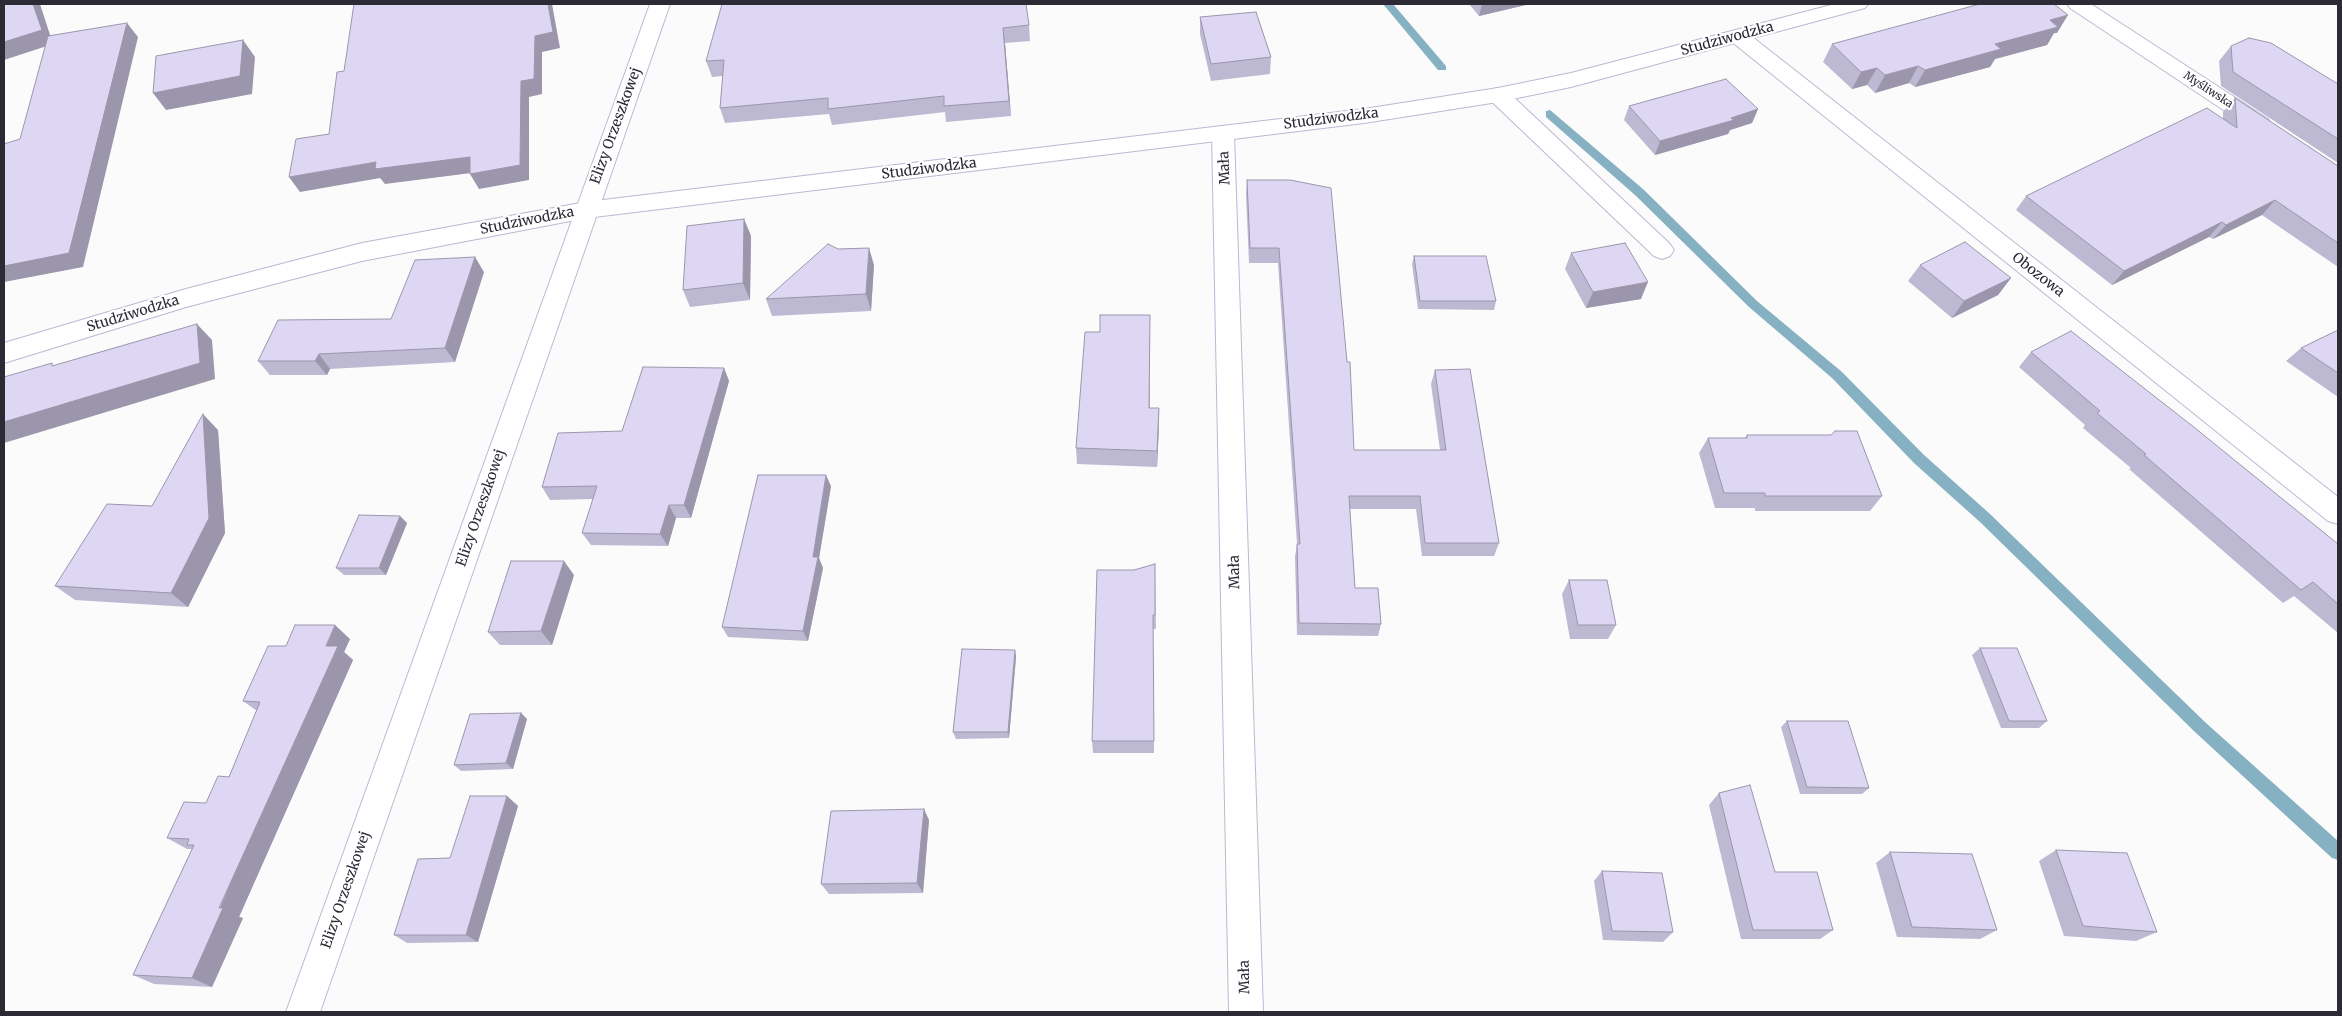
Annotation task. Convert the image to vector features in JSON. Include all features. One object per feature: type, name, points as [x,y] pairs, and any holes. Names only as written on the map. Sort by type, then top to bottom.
[{"type":"street","name":"Elizy Orzeszkowej","points":[[303,1012],[660,4]]},
{"type":"street","name":"Studziwodzka","points":[[4,354],[186,298],[362,252],[586,210],[1364,116],[1498,95],[1571,80],[1858,4]]},
{"type":"street","name":"Myśliwska","points":[[2077,4],[2273,133]]},
{"type":"street","name":"Obozowa","points":[[1739,37],[2338,513]]},
{"type":"street","points":[[1498,95],[1662,250]]},
{"type":"street","name":"Mała","points":[[1223,133],[1246,1012]]},
{"type":"building","points":[[4,4],[33,4],[42,30],[4,42]]},
{"type":"building","points":[[354,4],[548,4],[553,32],[535,36],[534,79],[521,81],[520,165],[470,174],[470,157],[375,169],[376,162],[289,177],[296,139],[329,134],[337,72],[344,71]]},
{"type":"building","points":[[722,4],[1026,4],[1029,25],[1003,28],[1009,101],[944,106],[944,96],[828,109],[828,98],[720,108],[724,60],[706,61]]},
{"type":"building","points":[[1980,4],[2054,4],[2068,15],[2050,20],[2058,27],[1995,44],[2001,49],[1925,70],[1918,66],[1885,75],[1877,68],[1861,72],[1832,44]]},
{"type":"building","points":[[1256,12],[1271,57],[1211,64],[1200,17]]},
{"type":"building","points":[[127,23],[69,253],[4,266],[4,144],[20,139],[48,36]]},
{"type":"building","points":[[2249,38],[2271,43],[2338,84],[2338,139],[2233,72],[2231,46]]},
{"type":"building","points":[[243,40],[240,76],[153,93],[156,56]]},
{"type":"building","points":[[1726,79],[1758,109],[1731,118],[1734,120],[1660,141],[1629,106]]},
{"type":"building","points":[[2235,98],[2338,166],[2338,243],[2275,200],[2226,225],[2222,222],[2124,271],[2026,196],[2207,108],[2237,128]]},
{"type":"building","points":[[1247,180],[1290,180],[1331,188],[1347,362],[1350,362],[1354,450],[1446,450],[1435,370],[1470,369],[1499,543],[1425,543],[1420,496],[1349,496],[1355,588],[1378,588],[1381,624],[1299,623],[1297,544],[1300,544],[1279,248],[1250,248]]},
{"type":"building","points":[[744,219],[743,283],[683,290],[687,226]]},
{"type":"building","points":[[1965,242],[2011,278],[1964,301],[1920,265]]},
{"type":"building","points":[[1625,243],[1648,282],[1593,292],[1571,253]]},
{"type":"building","points":[[828,244],[838,249],[869,248],[866,294],[766,299]]},
{"type":"building","points":[[1414,256],[1486,256],[1496,301],[1420,301]]},
{"type":"building","points":[[475,257],[445,348],[319,354],[315,361],[258,361],[278,320],[391,319],[415,260]]},
{"type":"building","points":[[1100,315],[1150,315],[1149,408],[1159,408],[1157,451],[1076,448],[1085,332],[1100,332]]},
{"type":"building","points":[[197,324],[200,363],[4,422],[4,377],[52,363],[52,366]]},
{"type":"building","points":[[2338,330],[2338,373],[2301,348]]},
{"type":"building","points":[[2071,331],[2195,428],[2338,544],[2338,604],[2313,582],[2301,590],[2144,455],[2146,454],[2097,413],[2100,411],[2031,352]]},
{"type":"building","points":[[643,367],[724,368],[684,505],[669,505],[660,534],[582,533],[597,486],[542,487],[558,433],[622,431]]},
{"type":"building","points":[[203,414],[209,518],[171,593],[55,586],[107,504],[152,506]]},
{"type":"building","points":[[1835,431],[1857,431],[1882,496],[1765,496],[1765,493],[1724,493],[1708,438],[1747,438],[1747,435],[1831,435]]},
{"type":"building","points":[[758,475],[826,475],[813,557],[818,557],[803,631],[722,627]]},
{"type":"building","points":[[359,515],[400,516],[379,568],[336,568]]},
{"type":"building","points":[[511,561],[564,561],[541,631],[488,632]]},
{"type":"building","points":[[1155,564],[1155,615],[1153,615],[1154,741],[1092,741],[1097,570],[1134,570]]},
{"type":"building","points":[[1569,580],[1607,580],[1616,625],[1578,625]]},
{"type":"building","points":[[295,625],[335,625],[326,646],[338,646],[219,908],[223,908],[192,978],[133,975],[194,845],[187,845],[189,839],[167,838],[184,802],[206,803],[218,776],[229,777],[260,702],[243,701],[268,646],[286,646]]},
{"type":"building","points":[[1980,648],[2017,648],[2047,721],[2009,721]]},
{"type":"building","points":[[962,649],[1015,650],[1008,732],[953,732]]},
{"type":"building","points":[[521,713],[506,763],[454,765],[470,714]]},
{"type":"building","points":[[1787,721],[1848,721],[1869,788],[1807,787]]},
{"type":"building","points":[[1750,785],[1775,872],[1817,872],[1833,930],[1753,930],[1719,793]]},
{"type":"building","points":[[470,796],[507,796],[466,935],[394,935],[418,859],[450,858]]},
{"type":"building","points":[[924,809],[917,883],[821,884],[831,811]]},
{"type":"building","points":[[2056,850],[2127,853],[2157,932],[2083,926]]},
{"type":"building","points":[[1890,852],[1972,854],[1997,930],[1912,927]]},
{"type":"building","points":[[1602,871],[1662,873],[1673,932],[1612,931]]},
{"type":"waterway","points":[[1388,4],[1442,68]]},
{"type":"waterway","points":[[1550,114],[1639,192],[1753,304],[1837,375],[1919,459],[1985,518],[2201,728],[2338,852]]}]
